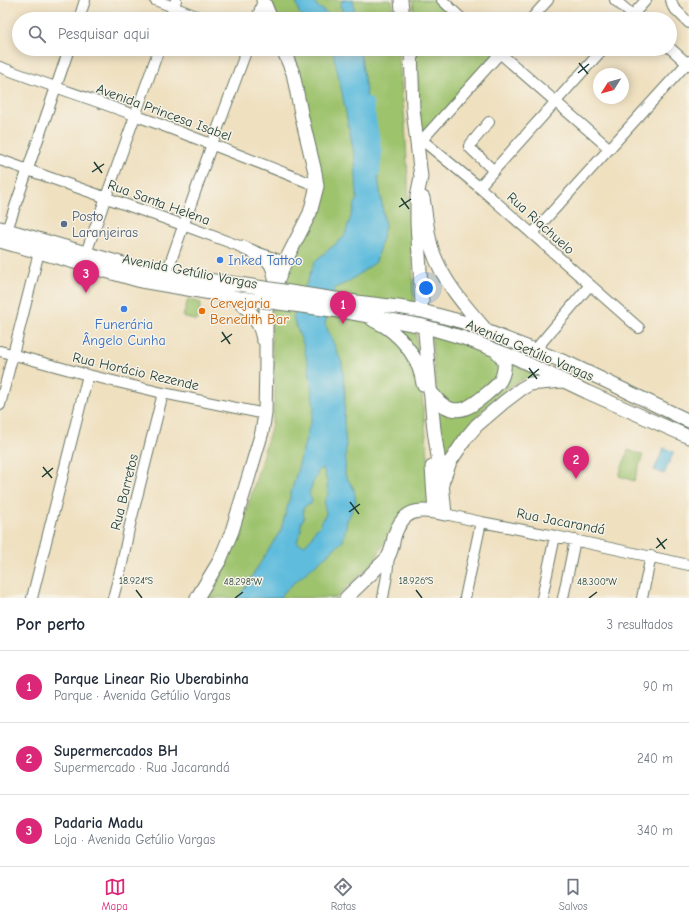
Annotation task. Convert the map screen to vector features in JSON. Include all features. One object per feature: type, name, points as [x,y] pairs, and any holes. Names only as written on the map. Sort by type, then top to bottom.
[{"type":"main road","points":[[263,0],[268,12]]},
{"type":"main road","points":[[401,0],[402,12]]},
{"type":"main road","points":[[409,0],[410,12]]},
{"type":"main road","points":[[198,598],[220,560],[232,531],[258,444],[266,414],[266,310],[286,262],[310,213],[317,186],[293,73],[286,56]]},
{"type":"main road","points":[[407,56],[413,109],[419,141],[420,177],[432,249],[441,271],[454,291],[486,330]]},
{"type":"main road","points":[[411,56],[413,109]]},
{"type":"main road","points":[[420,177],[417,196],[417,223],[422,302]]},
{"type":"main road","name":"Avenida Getúlio Vargas","points":[[2,233],[39,252],[237,298],[347,307],[398,307],[422,311],[463,322],[570,364],[689,421]]},
{"type":"main road","name":"Avenida Getúlio Vargas","points":[[2,233],[86,253],[143,276],[166,275],[239,284],[347,307],[363,314],[423,326],[464,338],[516,358],[689,437]]},
{"type":"main road","points":[[242,247],[269,261],[276,285]]},
{"type":"main road","points":[[237,298],[259,326],[266,358]]},
{"type":"main road","points":[[363,314],[386,327],[400,340],[414,357],[422,376],[427,409],[435,512]]},
{"type":"main road","points":[[425,333],[437,453],[442,483]]},
{"type":"main road","points":[[430,391],[439,401],[449,408],[459,410],[466,408],[500,382],[504,373],[504,363],[501,356],[491,344],[494,342],[525,354],[529,354],[535,350]]},
{"type":"main road","points":[[435,512],[442,483],[450,462],[466,438],[477,425],[504,402],[530,384],[565,381]]},
{"type":"main road","points":[[346,598],[389,556],[395,534],[404,518],[412,512],[435,512]]},
{"type":"street","points":[[82,12],[86,0]]},
{"type":"street","points":[[155,0],[175,4],[190,12]]},
{"type":"street","points":[[259,12],[263,0]]},
{"type":"street","points":[[442,0],[455,12]]},
{"type":"street","points":[[537,12],[548,0]]},
{"type":"street","points":[[615,0],[627,12]]},
{"type":"street","points":[[637,12],[646,0]]},
{"type":"street","points":[[671,0],[673,7],[689,23]]},
{"type":"street","points":[[532,234],[688,63],[677,54]]},
{"type":"street","points":[[2,233],[27,170],[66,56]]},
{"type":"street","points":[[86,253],[157,56]]},
{"type":"street","points":[[166,275],[244,56]]},
{"type":"street","points":[[419,141],[496,56]]},
{"type":"street","points":[[505,56],[610,149]]},
{"type":"street","points":[[479,187],[597,56]]},
{"type":"street","name":"Avenida Princesa Isabel","points":[[0,67],[55,88],[136,115],[317,186]]},
{"type":"street","points":[[489,122],[469,146],[494,171]]},
{"type":"street","name":"Rua Riachuelo","points":[[419,141],[479,187],[590,286],[640,328]]},
{"type":"street","name":"Rua Santa Helena","points":[[0,160],[286,262]]},
{"type":"street","points":[[0,405],[39,252]]},
{"type":"street","points":[[535,350],[590,286]]},
{"type":"street","name":"Rua Horácio Rezende","points":[[0,351],[88,375],[163,393],[266,414]]},
{"type":"street","points":[[32,598],[88,375]]},
{"type":"street","name":"Rua Barretos","points":[[113,598],[163,393]]},
{"type":"street","name":"Rua Jacarandá","points":[[435,512],[689,565]]},
{"type":"street","points":[[465,598],[482,522]]},
{"type":"street","points":[[542,598],[555,536]]},
{"type":"street","points":[[563,598],[575,540]]},
{"type":"street","points":[[383,598],[389,556]]},
{"type":"street","points":[[642,598],[651,556]]},
{"type":"green space","points":[[271,0],[392,0],[394,12],[275,12]]},
{"type":"green space","points":[[413,0],[435,0],[448,12],[414,12]]},
{"type":"green space","points":[[292,56],[399,56],[405,123],[416,334],[433,507],[390,532],[375,560],[336,598],[205,598],[226,566],[243,523],[272,424],[275,392],[270,315],[323,191],[298,72]]},
{"type":"green space","points":[[416,56],[493,56],[421,137]]},
{"type":"green space","points":[[188,299],[201,303],[197,321],[183,317]]},
{"type":"green space","points":[[431,334],[457,342],[509,362],[534,374],[521,380],[497,396],[467,427],[449,450],[446,451],[442,450]]},
{"type":"green space","points":[[628,450],[643,455],[634,481],[619,476]]},
{"type":"water","points":[[296,0],[314,0],[317,6],[325,12],[299,12]]},
{"type":"water","points":[[343,0],[353,0],[355,12],[342,12],[340,5]]},
{"type":"water","points":[[334,56],[361,56],[385,226],[376,262],[348,282],[335,288],[325,324],[342,363],[345,393],[345,475],[354,489],[356,502],[347,521],[343,541],[288,588],[279,598],[238,598],[281,530],[314,409],[309,369],[303,344],[293,318],[315,261],[344,237],[357,198],[355,159]],"holes":[[[323,468],[327,482],[328,495],[324,504],[326,514],[319,527],[315,530],[312,537],[305,545],[299,544],[297,541],[301,530],[301,523],[304,518],[303,510],[304,507],[311,504],[312,500],[309,494],[318,470]]]},
{"type":"water","points":[[664,448],[674,452],[664,474],[654,470]]},
{"type":"waterway","points":[[367,103],[376,153],[374,172]]},
{"type":"place","name":"Posto Laranjeiras","points":[[64,224]]},
{"type":"place","name":"Inked Tattoo","points":[[220,260]]},
{"type":"place","name":"Padaria Madu","points":[[86,293]]},
{"type":"place","name":"Funerária Ângelo Cunha","points":[[124,309]]},
{"type":"place","name":"Cervejaria Benedith Bar","points":[[202,311]]},
{"type":"place","name":"Parque Linear Rio Uberabinha","points":[[343,324]]},
{"type":"place","name":"Supermercados BH","points":[[576,479]]}]
